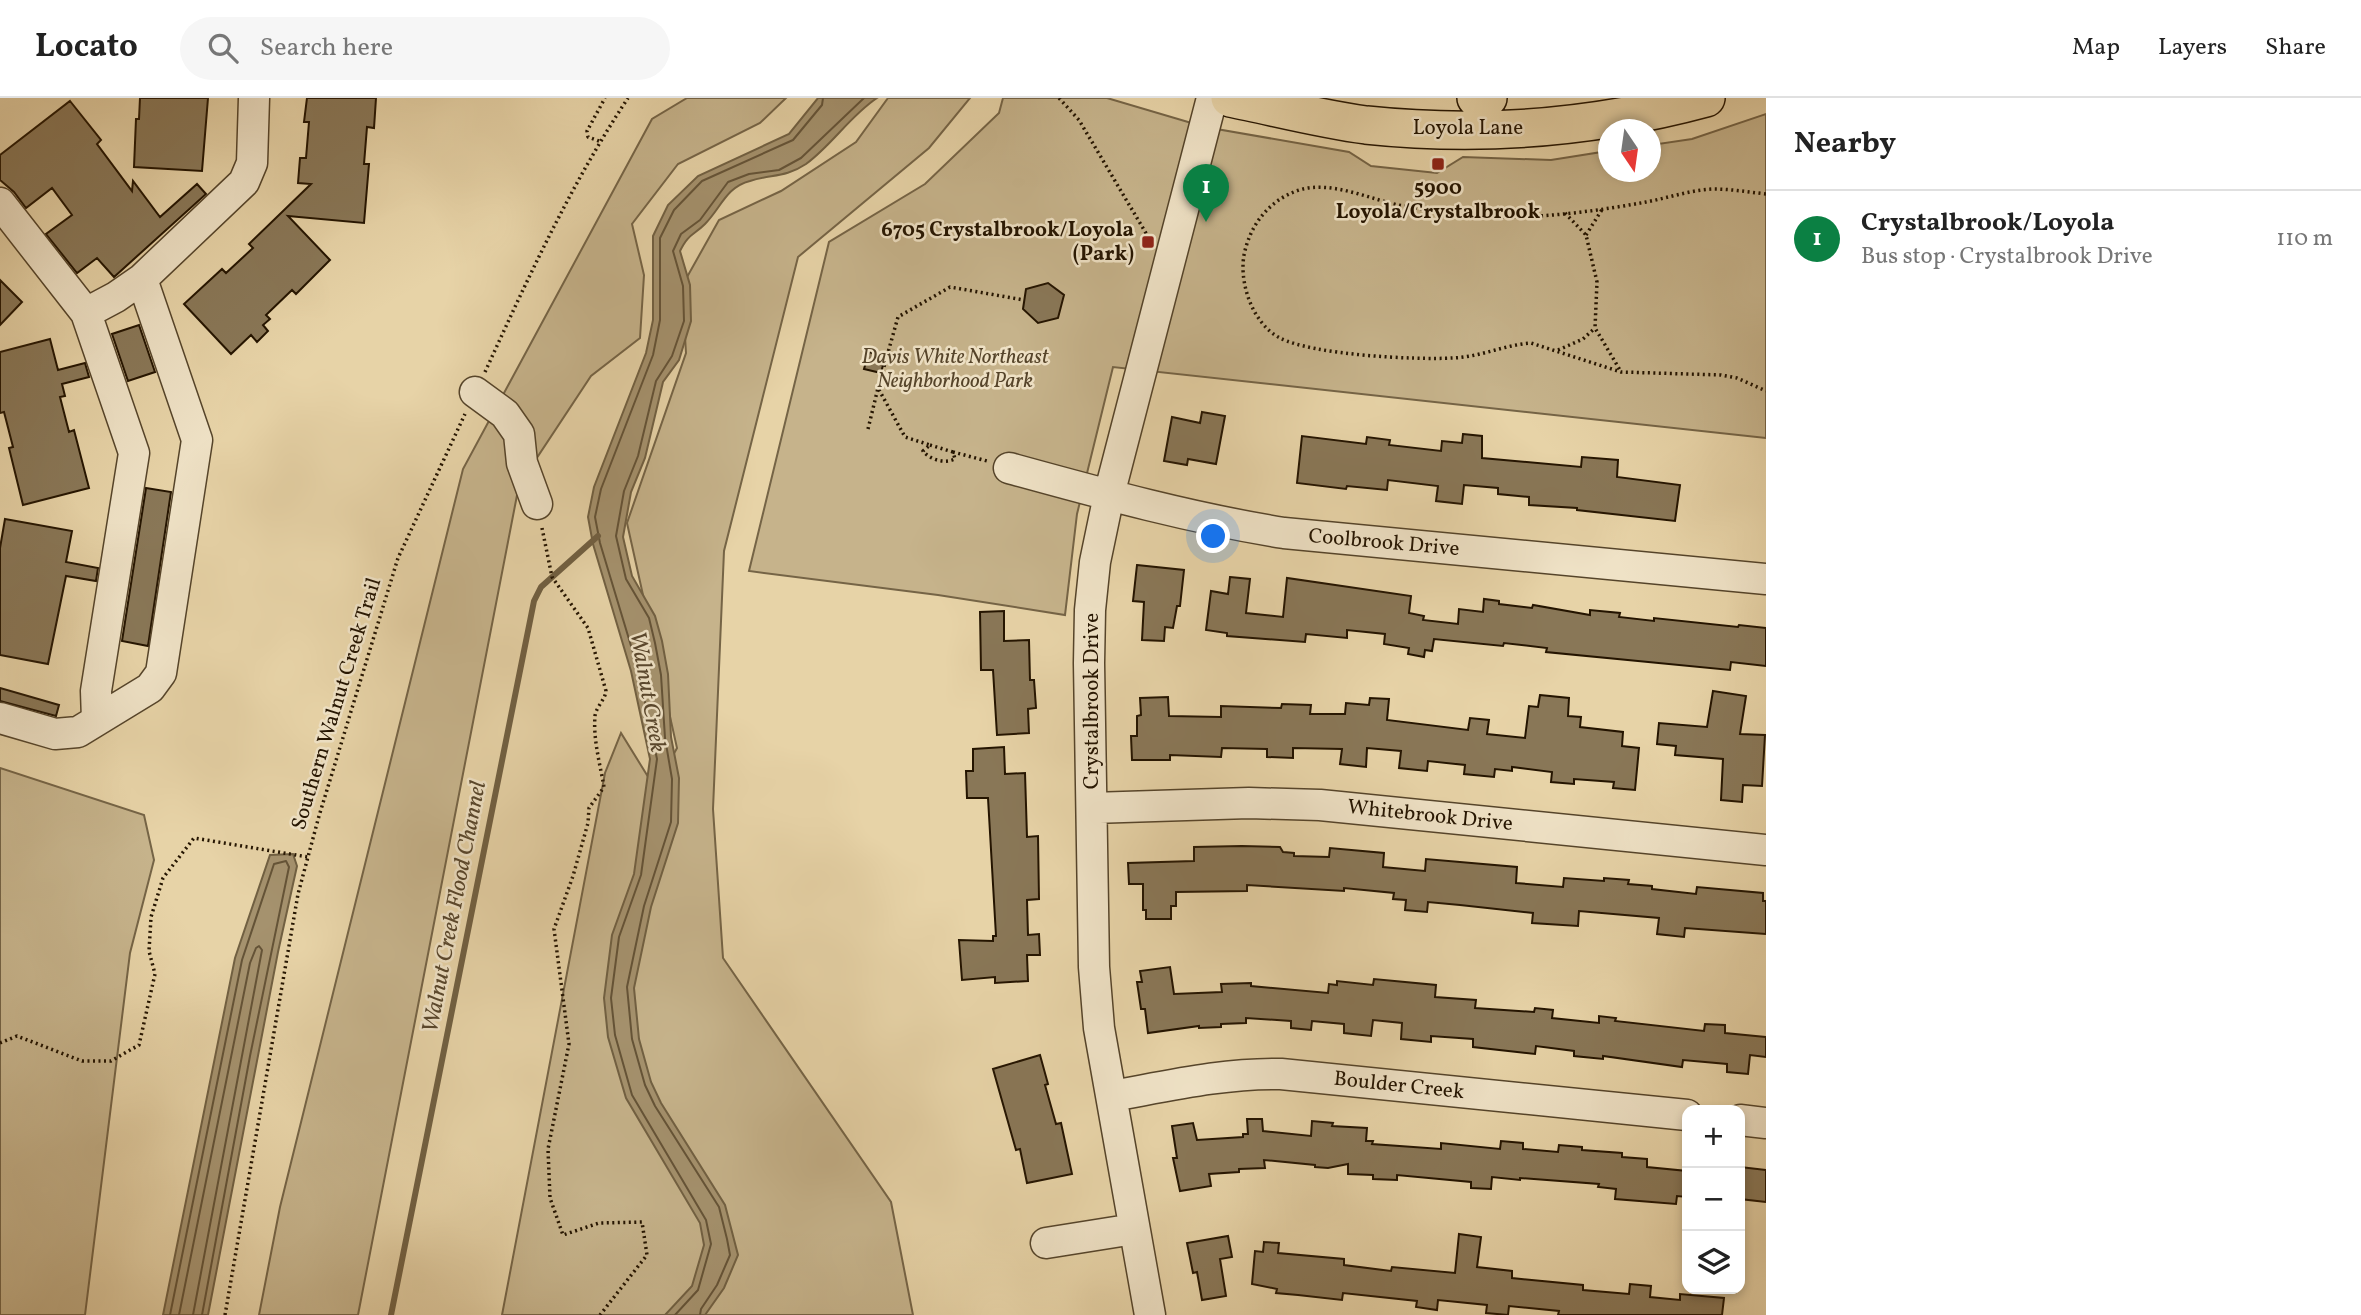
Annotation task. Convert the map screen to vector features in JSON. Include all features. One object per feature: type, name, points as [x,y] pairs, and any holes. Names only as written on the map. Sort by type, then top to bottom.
[{"type":"main road","name":"Loyola Lane","points":[[1230,98],[1365,124],[1471,130],[1577,124],[1647,113],[1706,98]]},
{"type":"main road","name":"Loyola Lane","points":[[1476,98],[1488,98]]},
{"type":"street","points":[[86,313],[142,279],[244,182],[253,163],[254,98]]},
{"type":"street","name":"Crystalbrook Drive","points":[[1150,1315],[1099,1028],[1094,967],[1090,610],[1095,562],[1109,495],[1212,98]]},
{"type":"street","points":[[0,203],[86,313],[134,453],[96,691],[97,720]]},
{"type":"street","points":[[0,718],[55,734],[78,732],[150,688],[161,673],[198,440],[142,279]]},
{"type":"street","points":[[475,392],[505,414],[519,434],[522,463],[537,505]]},
{"type":"street","name":"Coolbrook Drive","points":[[1009,468],[1209,521],[1284,533],[1766,579]]},
{"type":"street","name":"Whitebrook Drive","points":[[1093,808],[1249,803],[1320,805],[1766,850]]},
{"type":"street","name":"Boulder Creek","points":[[1112,1096],[1216,1077],[1248,1073],[1281,1074],[1682,1114]]},
{"type":"street","points":[[1745,1121],[1766,1123]]},
{"type":"street","points":[[1046,1242],[1134,1229]]},
{"type":"path","points":[[599,141],[588,137],[587,131],[605,98]]},
{"type":"path","name":"Southern Walnut Creek Trail","points":[[225,1315],[298,894],[398,558],[532,269],[599,141],[628,98]]},
{"type":"path","points":[[1059,98],[1079,120],[1150,240]]},
{"type":"path","points":[[1766,194],[1713,189],[1603,208],[1508,217],[1404,206],[1338,190],[1312,188],[1283,197],[1258,219],[1250,235],[1244,258],[1245,287],[1259,320],[1280,339],[1302,346],[1348,353],[1441,358],[1479,355],[1518,344],[1531,344],[1621,372],[1721,375],[1766,391]]},
{"type":"path","points":[[1586,235],[1603,208]]},
{"type":"path","points":[[1565,212],[1586,235],[1597,282],[1595,328],[1621,372]]},
{"type":"path","points":[[868,429],[898,317],[950,287],[1024,300]]},
{"type":"path","points":[[1556,350],[1583,340],[1595,328]]},
{"type":"path","points":[[878,388],[905,437],[1009,468]]},
{"type":"path","points":[[930,445],[923,451],[928,457],[948,462],[955,459],[953,452]]},
{"type":"path","points":[[537,505],[552,577],[588,628],[606,691],[595,712],[596,741],[604,788],[589,808],[588,823],[573,876],[554,929],[569,1044],[548,1149],[550,1198],[563,1236],[599,1223],[642,1222],[647,1255],[600,1315]]},
{"type":"path","points":[[0,1043],[17,1037],[82,1061],[111,1061],[139,1045],[155,974],[149,951],[152,916],[163,878],[194,838],[308,857]]},
{"type":"green space","points":[[687,98],[786,98],[760,123],[678,164],[632,224],[644,275],[640,338],[591,376],[519,485],[358,1315],[259,1315],[280,1207],[463,469],[652,119]]},
{"type":"green space","points":[[888,98],[970,98],[929,148],[798,257],[724,551],[713,809],[723,958],[891,1202],[913,1315],[502,1315],[605,773],[621,733],[655,788],[677,748],[627,523],[686,353],[682,286],[719,220],[781,191],[856,142]]},
{"type":"green space","name":"Davis White Northeast Neighborhood Park","points":[[1003,98],[1107,98],[1205,127],[1349,152],[1371,166],[1437,173],[1463,157],[1551,160],[1598,153],[1598,182],[1661,182],[1661,144],[1692,139],[1766,114],[1766,438],[1113,367],[1077,514],[1065,615],[938,595],[749,571],[829,242],[925,184],[999,113]]},
{"type":"green space","points":[[0,768],[144,815],[154,860],[130,953],[85,1315],[0,1315]]},
{"type":"water","name":"Walnut Creek","points":[[818,98],[877,98],[806,164],[791,172],[750,181],[735,188],[680,251],[690,285],[691,321],[679,360],[663,382],[645,458],[631,492],[623,537],[632,576],[655,616],[662,641],[668,674],[671,737],[679,778],[678,823],[651,907],[634,988],[639,1039],[651,1082],[661,1103],[725,1205],[738,1255],[724,1288],[705,1315],[665,1315],[692,1286],[704,1245],[700,1223],[626,1098],[608,1037],[604,998],[612,935],[634,874],[650,759],[631,671],[593,544],[588,517],[594,487],[646,353],[653,320],[653,236],[668,205],[698,176],[789,134]]},
{"type":"water","points":[[293,854],[297,866],[208,1315],[163,1315],[235,958],[270,855]]},
{"type":"building","points":[[140,98],[208,98],[202,171],[134,167],[136,119],[139,119]]},
{"type":"building","points":[[307,98],[376,98],[374,128],[367,127],[364,164],[369,164],[364,223],[288,216],[330,260],[296,294],[292,290],[266,315],[270,319],[263,325],[268,331],[257,342],[251,335],[231,354],[184,304],[222,269],[226,273],[253,248],[249,244],[311,184],[298,183],[300,158],[306,158],[309,122],[304,122]]},
{"type":"building","points":[[70,101],[101,140],[97,144],[132,191],[133,181],[160,217],[197,184],[206,194],[114,277],[97,258],[77,273],[46,234],[72,215],[52,188],[26,208],[0,180],[0,155]]},
{"type":"building","points":[[0,280],[22,302],[0,325]]},
{"type":"building","points":[[1048,283],[1064,295],[1058,318],[1038,323],[1023,309],[1026,289]]},
{"type":"building","points":[[139,325],[155,372],[128,381],[112,334]]},
{"type":"building","points":[[50,339],[58,370],[85,363],[89,377],[62,384],[65,396],[60,397],[69,432],[74,430],[89,488],[23,505],[9,448],[13,447],[4,412],[0,413],[0,352]]},
{"type":"building","points":[[869,352],[885,357],[881,373],[864,369]]},
{"type":"building","points":[[1202,412],[1225,416],[1216,464],[1188,459],[1187,465],[1164,461],[1172,417],[1200,423]]},
{"type":"building","points":[[1463,434],[1482,436],[1482,458],[1581,467],[1582,457],[1618,460],[1617,477],[1680,485],[1675,521],[1577,508],[1529,505],[1529,497],[1498,494],[1498,488],[1464,485],[1462,504],[1436,501],[1438,486],[1388,480],[1387,490],[1347,486],[1346,489],[1297,483],[1302,436],[1366,444],[1367,437],[1390,440],[1389,445],[1441,451],[1442,441],[1462,443]]},
{"type":"building","points":[[146,488],[171,492],[148,646],[122,641]]},
{"type":"building","points":[[5,519],[72,531],[66,562],[98,568],[96,581],[66,576],[48,664],[0,655],[0,548]]},
{"type":"building","points":[[1137,565],[1184,570],[1180,606],[1177,606],[1173,628],[1165,627],[1164,641],[1142,640],[1144,602],[1133,601]]},
{"type":"building","points":[[1230,577],[1250,579],[1246,613],[1283,617],[1287,578],[1411,596],[1409,613],[1424,616],[1423,620],[1458,624],[1459,609],[1483,612],[1484,599],[1499,601],[1499,604],[1532,608],[1533,605],[1590,615],[1590,610],[1620,613],[1619,617],[1654,621],[1654,618],[1766,628],[1766,666],[1731,662],[1730,670],[1546,652],[1547,648],[1504,643],[1503,646],[1434,639],[1432,651],[1425,650],[1424,657],[1408,654],[1409,648],[1384,644],[1385,634],[1347,630],[1347,638],[1306,634],[1305,642],[1227,636],[1227,633],[1206,630],[1211,591],[1228,594]]},
{"type":"building","points":[[1004,611],[1004,641],[1029,640],[1030,680],[1034,680],[1036,708],[1028,709],[1029,733],[997,735],[993,670],[981,670],[980,612]]},
{"type":"building","points":[[0,688],[59,705],[56,716],[0,701]]},
{"type":"building","points":[[1713,691],[1746,696],[1740,734],[1765,735],[1762,786],[1743,785],[1742,802],[1721,800],[1723,759],[1675,755],[1676,746],[1657,744],[1659,723],[1707,727]]},
{"type":"building","points":[[1540,695],[1569,698],[1568,716],[1581,717],[1580,727],[1623,732],[1622,746],[1639,748],[1635,790],[1613,788],[1614,782],[1574,779],[1574,784],[1551,782],[1552,772],[1512,767],[1512,771],[1495,769],[1494,777],[1464,774],[1465,765],[1428,761],[1427,771],[1399,768],[1401,751],[1367,748],[1366,767],[1340,764],[1342,749],[1293,748],[1293,758],[1267,757],[1267,749],[1222,748],[1221,757],[1170,755],[1170,760],[1132,760],[1131,736],[1137,736],[1137,716],[1141,715],[1140,698],[1168,697],[1169,716],[1221,717],[1221,706],[1281,708],[1282,704],[1311,705],[1310,714],[1345,714],[1346,703],[1369,705],[1370,698],[1389,699],[1387,720],[1468,730],[1470,718],[1489,720],[1487,734],[1525,738],[1529,706],[1538,707]]},
{"type":"building","points":[[1004,747],[1005,774],[1025,773],[1027,837],[1038,836],[1039,899],[1027,900],[1028,935],[1039,934],[1040,955],[1027,955],[1028,981],[995,983],[995,977],[962,980],[959,940],[993,941],[993,936],[996,936],[988,798],[967,798],[966,771],[973,771],[973,749]]},
{"type":"building","points":[[1194,847],[1280,847],[1283,852],[1294,853],[1294,856],[1329,857],[1330,848],[1384,853],[1383,867],[1425,871],[1426,859],[1517,867],[1516,883],[1563,887],[1564,878],[1604,881],[1604,878],[1629,880],[1628,884],[1652,886],[1652,889],[1696,894],[1697,887],[1763,893],[1763,901],[1766,901],[1766,934],[1685,928],[1684,937],[1657,934],[1659,918],[1579,911],[1578,926],[1532,923],[1533,913],[1460,905],[1428,902],[1427,912],[1405,910],[1406,900],[1393,899],[1394,893],[1344,888],[1344,891],[1247,885],[1247,891],[1176,892],[1176,906],[1171,906],[1171,919],[1146,919],[1146,910],[1143,910],[1143,884],[1129,884],[1128,863],[1194,861]]},
{"type":"building","points":[[1170,967],[1174,994],[1222,992],[1221,984],[1251,983],[1251,986],[1328,993],[1329,984],[1337,985],[1337,981],[1373,985],[1374,979],[1436,985],[1435,997],[1476,1000],[1475,1008],[1534,1012],[1535,1008],[1553,1010],[1552,1018],[1599,1023],[1599,1016],[1616,1018],[1615,1021],[1704,1031],[1705,1024],[1725,1025],[1725,1033],[1766,1037],[1766,1057],[1750,1055],[1748,1074],[1727,1072],[1727,1064],[1683,1060],[1682,1067],[1603,1056],[1603,1059],[1574,1056],[1574,1051],[1536,1046],[1535,1054],[1473,1047],[1473,1039],[1431,1036],[1431,1042],[1401,1039],[1402,1023],[1373,1020],[1371,1036],[1344,1033],[1344,1024],[1312,1021],[1311,1030],[1291,1028],[1291,1021],[1246,1018],[1246,1023],[1221,1024],[1221,1027],[1199,1026],[1148,1033],[1145,1009],[1141,1009],[1137,982],[1142,982],[1140,971]]},
{"type":"building","points":[[1040,1055],[1048,1084],[1045,1085],[1056,1124],[1061,1123],[1072,1174],[1027,1183],[1020,1149],[1016,1150],[993,1069]]},
{"type":"building","points":[[1247,1119],[1262,1119],[1263,1131],[1311,1136],[1312,1121],[1333,1123],[1332,1126],[1367,1128],[1366,1141],[1373,1141],[1372,1144],[1441,1149],[1441,1143],[1500,1149],[1501,1141],[1523,1143],[1523,1149],[1558,1152],[1559,1145],[1582,1147],[1582,1150],[1622,1153],[1622,1157],[1647,1159],[1647,1167],[1682,1170],[1682,1196],[1677,1196],[1676,1204],[1615,1199],[1616,1189],[1598,1187],[1599,1184],[1520,1178],[1492,1177],[1491,1189],[1471,1188],[1471,1182],[1397,1175],[1397,1180],[1373,1179],[1373,1175],[1348,1174],[1348,1164],[1328,1168],[1264,1160],[1265,1168],[1209,1174],[1211,1186],[1180,1191],[1173,1158],[1177,1158],[1172,1126],[1193,1123],[1197,1140],[1243,1137],[1243,1134],[1248,1134]]},
{"type":"building","points":[[1745,1168],[1766,1170],[1766,1202],[1745,1200]]},
{"type":"building","points":[[1459,1234],[1481,1237],[1477,1267],[1512,1271],[1512,1278],[1583,1285],[1583,1290],[1629,1294],[1630,1284],[1651,1286],[1650,1297],[1680,1300],[1680,1294],[1724,1298],[1722,1315],[1558,1315],[1559,1311],[1509,1306],[1508,1315],[1486,1313],[1487,1305],[1438,1300],[1437,1310],[1416,1307],[1417,1301],[1343,1293],[1342,1300],[1276,1293],[1277,1289],[1252,1284],[1255,1251],[1263,1252],[1264,1242],[1279,1243],[1278,1253],[1344,1259],[1344,1265],[1391,1271],[1392,1267],[1455,1273]]},
{"type":"building","points":[[1228,1236],[1232,1257],[1220,1259],[1226,1296],[1202,1300],[1197,1272],[1193,1273],[1187,1243]]},
{"type":"waterway","name":"Walnut Creek Flood Channel","points":[[391,1315],[534,601],[541,587],[598,536]]},
{"type":"place","name":"5900 Loyola/Crystalbrook","points":[[1438,164]]},
{"type":"place","name":"Crystalbrook/Loyola","points":[[1206,222]]},
{"type":"place","name":"6705 Crystalbrook/Loyola (Park)","points":[[1148,242]]}]
